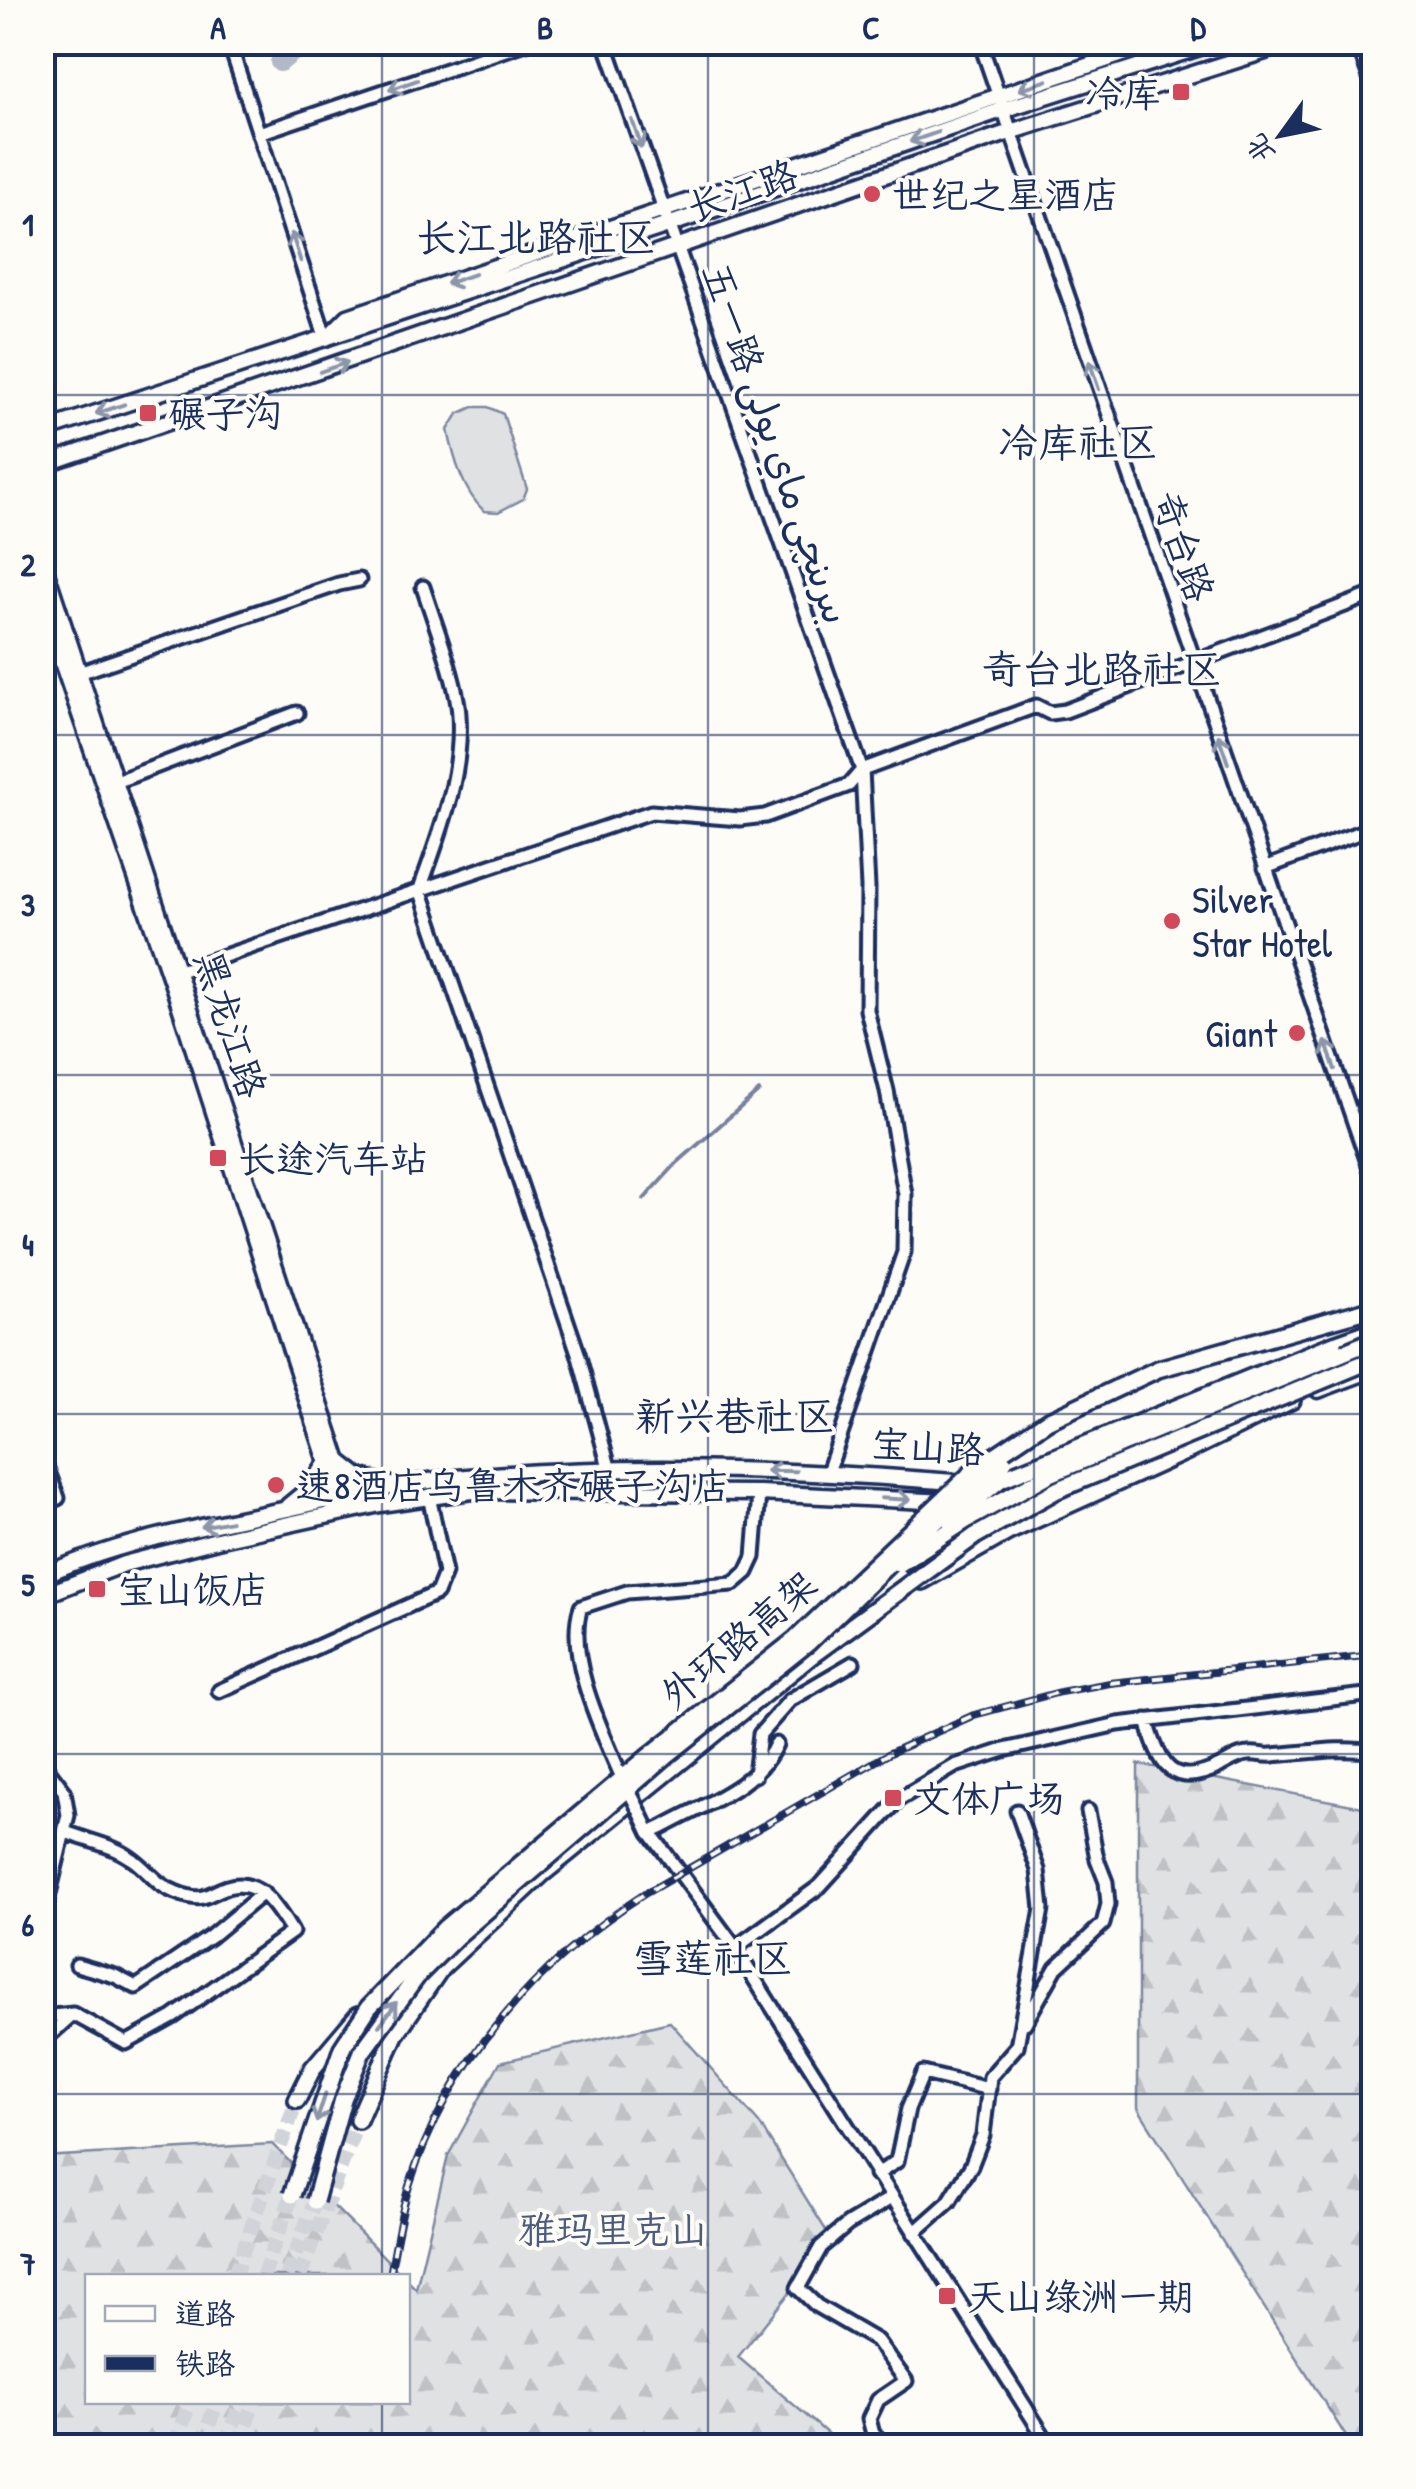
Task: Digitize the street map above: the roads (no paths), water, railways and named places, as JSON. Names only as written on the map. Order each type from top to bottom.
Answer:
[{"type":"highway","name":"外环路高架","points":[[292,2195],[342,2048],[369,2007],[445,1928],[796,1639],[977,1468],[1048,1421],[1158,1369],[1374,1308]]},
{"type":"highway","name":"外环路高架","points":[[315,2201],[343,2099],[362,2052],[418,1976],[457,1936],[666,1756],[808,1643],[990,1472],[1060,1424],[1170,1373],[1374,1316]]},
{"type":"highway","points":[[297,2100],[312,2068],[346,2028],[426,1950],[1002,1479],[1374,1330]]},
{"type":"highway","points":[[894,1568],[1050,1474],[1374,1339]]},
{"type":"highway","points":[[889,1601],[975,1536],[1057,1490],[1374,1359]]},
{"type":"highway","points":[[358,2120],[396,2035],[442,1968],[504,1906],[810,1656],[889,1601],[1008,1532],[1293,1399]]},
{"type":"main road","points":[[326,339],[348,316],[663,210],[1000,104],[1158,42]]},
{"type":"main road","name":"长江路","points":[[42,431],[668,226],[1000,104],[1216,42]]},
{"type":"main road","name":"长江路","points":[[42,465],[1010,132],[1294,42]]},
{"type":"main road","name":"黑龙江路","points":[[42,560],[347,1504]]},
{"type":"main road","name":"黑龙江路","points":[[42,604],[175,974]]},
{"type":"main road","name":"宝山路","points":[[42,1596],[146,1558],[396,1487],[443,1479],[609,1468],[828,1472],[1011,1484],[1100,1464],[1298,1377],[1374,1339]]},
{"type":"main road","name":"宝山路","points":[[42,1576],[127,1544],[283,1510],[429,1496],[508,1491],[759,1493],[1014,1504],[1109,1477],[1374,1369]]},
{"type":"main road","points":[[283,1510],[333,1462],[358,1476],[396,1487]]},
{"type":"street","points":[[229,42],[326,339]]},
{"type":"street","points":[[259,134],[529,42]]},
{"type":"street","name":"五一路 بىرىنچى ماي يولى","points":[[605,42],[862,770],[868,887],[867,1010],[887,1091],[905,1194],[904,1252],[828,1472]]},
{"type":"street","name":"奇台路","points":[[980,42],[1374,1180]]},
{"type":"street","points":[[1357,42],[1374,88]]},
{"type":"street","points":[[80,674],[359,580]]},
{"type":"street","points":[[422,587],[459,711],[458,763],[420,889],[578,1354],[609,1468]]},
{"type":"street","points":[[175,974],[650,812],[740,820],[766,816],[849,785],[862,770],[1036,706],[1049,718],[1374,594]]},
{"type":"street","points":[[115,782],[297,713]]},
{"type":"street","points":[[1265,868],[1374,827]]},
{"type":"street","points":[[42,1456],[58,1498],[42,1504]]},
{"type":"street","points":[[759,1493],[754,1557],[747,1572],[733,1584],[626,1592],[581,1606],[575,1626],[596,1716],[649,1832],[735,1948],[1050,2446]]},
{"type":"street","points":[[219,1691],[437,1592],[445,1572],[429,1496]]},
{"type":"street","points":[[755,1775],[760,1734],[790,1700],[854,1663]]},
{"type":"street","points":[[735,1948],[820,1886],[900,1799],[956,1766],[1004,1750],[1118,1724],[1374,1694]]},
{"type":"street","points":[[1147,1720],[1154,1748],[1163,1763],[1174,1773],[1188,1777],[1200,1776],[1248,1754],[1266,1756],[1352,1748],[1374,1752]]},
{"type":"street","points":[[649,1832],[755,1775],[770,1759],[776,1744]]},
{"type":"street","points":[[42,1762],[64,1791],[68,1815],[42,1923]]},
{"type":"street","points":[[914,2233],[949,2202],[970,2166],[983,2135],[990,2077],[1017,2046],[1042,1909],[1038,1870],[1017,1810]]},
{"type":"street","points":[[1019,2036],[1056,1968],[1103,1924],[1108,1904],[1106,1882],[1097,1859],[1088,1811]]},
{"type":"street","points":[[42,2017],[74,2014],[126,2044],[158,2027],[292,1932],[272,1900],[256,1888],[229,1886],[206,1898],[177,1893],[152,1880],[132,1858],[66,1832]]},
{"type":"street","points":[[77,1964],[136,1987],[210,1937],[263,1893]]},
{"type":"street","points":[[42,2042],[74,2014]]},
{"type":"street","points":[[876,2175],[897,2161],[908,2110],[923,2072],[989,2088]]},
{"type":"street","points":[[887,2446],[873,2434],[869,2418],[878,2400],[906,2381],[877,2341],[817,2306],[798,2288],[821,2247],[848,2224],[891,2198]]},
{"type":"waterway","points":[[280,62],[305,42]]},
{"type":"waterway","points":[[644,1199],[677,1163],[759,1091]]},
{"type":"tunnel","points":[[235,2274],[297,2100]]},
{"type":"tunnel","points":[[301,2274],[358,2120]]},
{"type":"tunnel","points":[[264,2274],[292,2195]]},
{"type":"tunnel","points":[[288,2274],[315,2201]]},
{"type":"tunnel","points":[[174,2446],[189,2404]]},
{"type":"tunnel","points":[[201,2446],[216,2404]]},
{"type":"tunnel","points":[[225,2446],[240,2404]]},
{"type":"tunnel","points":[[238,2446],[253,2404]]},
{"type":"railway","points":[[390,2274],[406,2197],[426,2141],[473,2057],[534,1983],[606,1920],[646,1893],[890,1753],[974,1715],[1110,1683],[1374,1655]]},
{"type":"place","name":"冷库","points":[[1181,92]]},
{"type":"place","name":"世纪之星酒店","points":[[872,194]]},
{"type":"place","name":"碾子沟","points":[[148,413]]},
{"type":"place","name":"Silver Star Hotel","points":[[1172,921]]},
{"type":"place","name":"Giant","points":[[1297,1033]]},
{"type":"place","name":"长途汽车站","points":[[218,1158]]},
{"type":"place","name":"速8酒店乌鲁木齐碾子沟店","points":[[276,1485]]},
{"type":"place","name":"宝山饭店","points":[[97,1589]]},
{"type":"place","name":"文体广场","points":[[893,1798]]},
{"type":"place","name":"天山绿洲一期","points":[[947,2296]]},
{"type":"district","name":"长江北路社区","points":[[536,236]]},
{"type":"district","name":"冷库社区","points":[[1078,441]]},
{"type":"district","name":"奇台北路社区","points":[[1102,668]]},
{"type":"district","name":"新兴巷社区","points":[[735,1415]]},
{"type":"district","name":"雪莲社区","points":[[713,1957]]},
{"type":"park label","name":"雅玛里克山","points":[[613,2229]]}]
